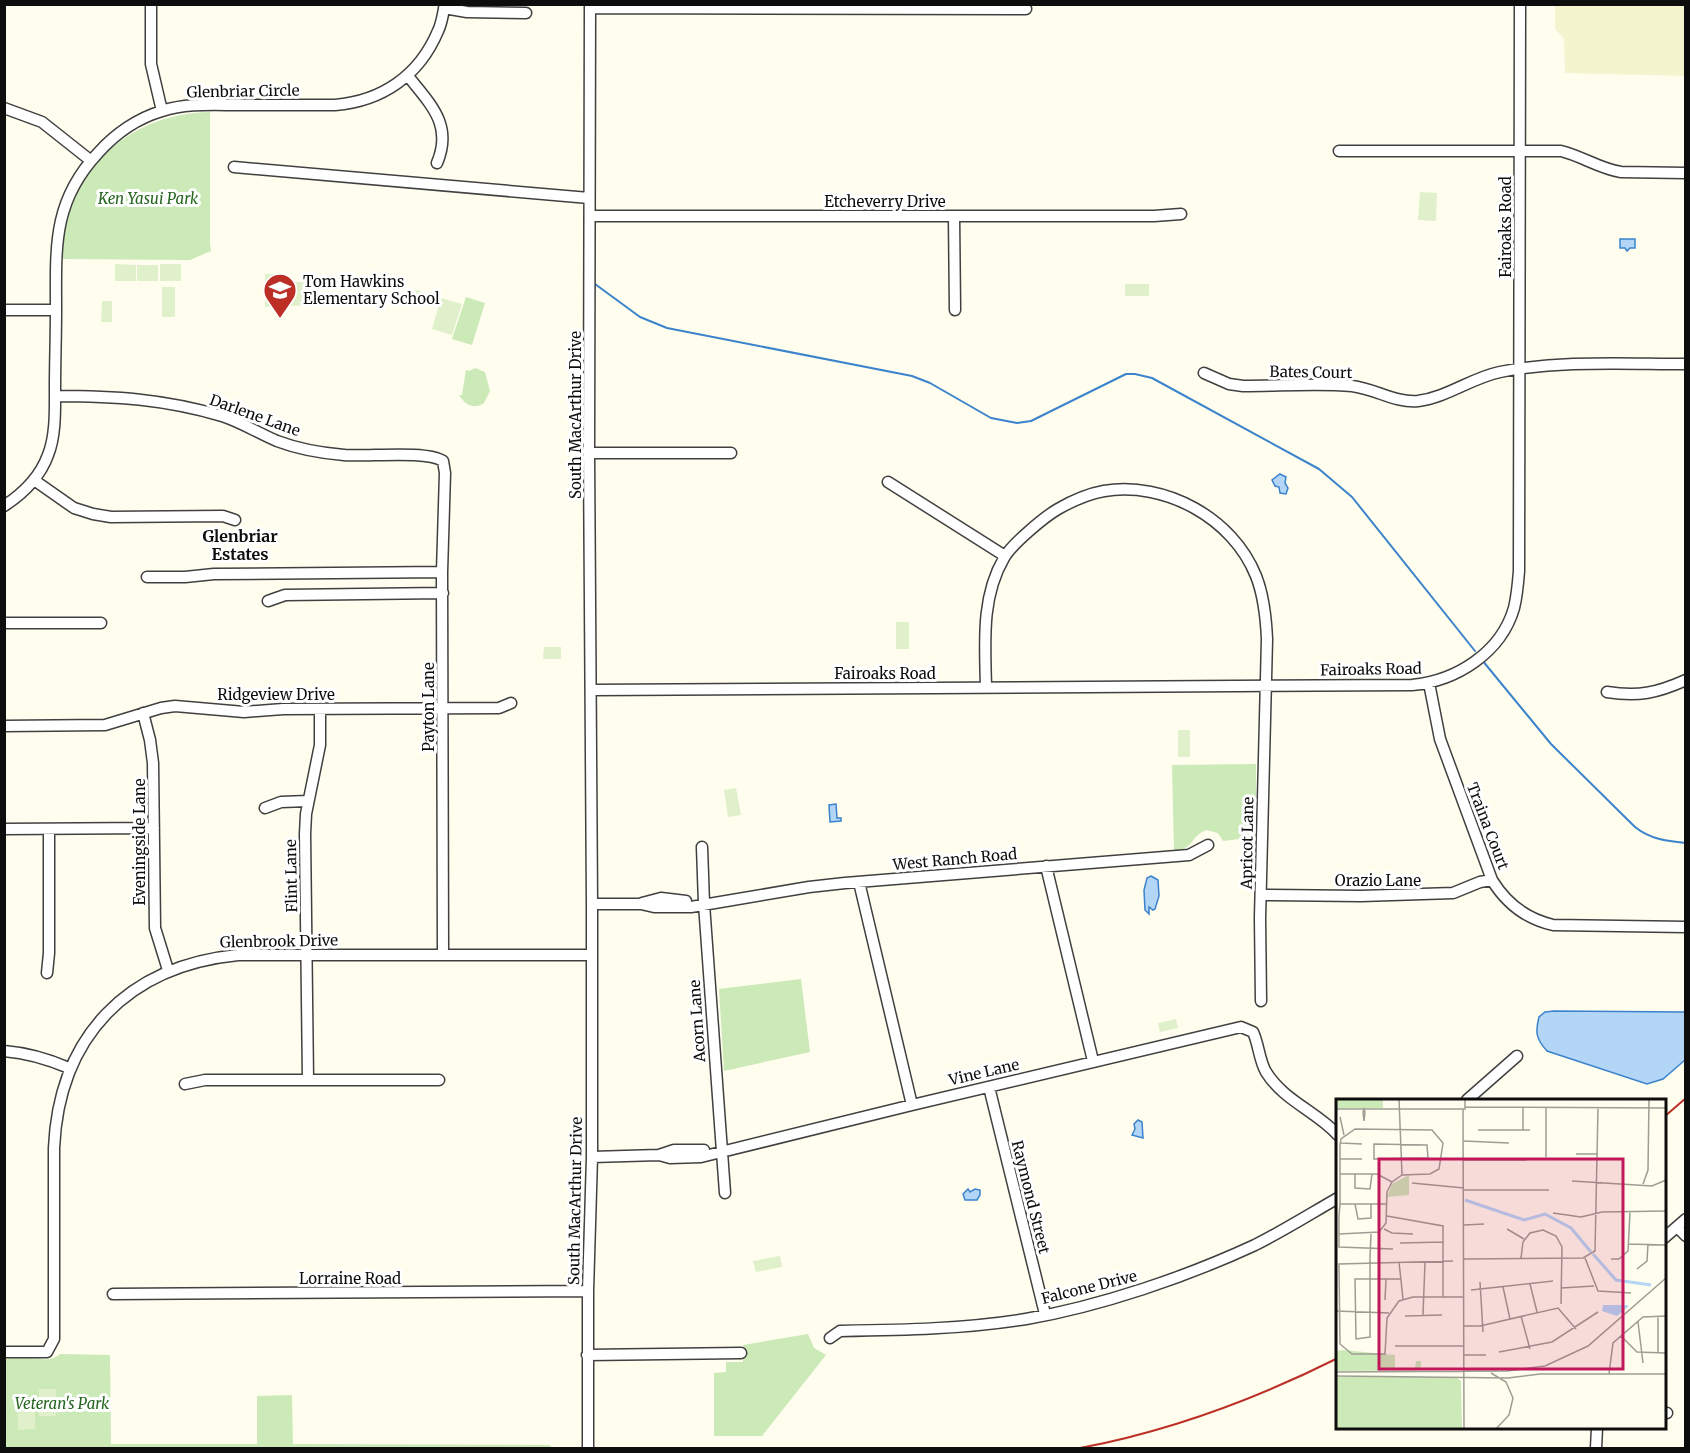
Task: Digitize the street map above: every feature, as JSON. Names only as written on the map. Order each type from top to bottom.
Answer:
[{"type":"street","points":[[151,4],[151,64],[162,111]]},
{"type":"street","name":"Fairoaks Road","points":[[591,690],[1429,683],[1452,676],[1466,668],[1486,652],[1504,630],[1513,611],[1519,571],[1520,4]]},
{"type":"street","points":[[445,6],[467,12],[526,13]]},
{"type":"street","name":"Glenbriar Circle","points":[[4,506],[22,494],[34,480],[44,465],[53,441],[55,254],[63,208],[90,160],[121,132],[162,111],[207,105],[354,103],[373,98],[408,76],[430,49],[439,29],[445,6]]},
{"type":"street","points":[[590,6],[1026,9]]},
{"type":"street","name":"South MacArthur Drive","points":[[590,6],[589,453],[592,904]]},
{"type":"street","points":[[408,76],[431,105],[440,123],[443,148],[437,164]]},
{"type":"street","points":[[4,108],[42,122],[90,160]]},
{"type":"street","points":[[1339,151],[1561,151],[1577,155],[1612,171],[1686,173]]},
{"type":"street","points":[[234,166],[590,198]]},
{"type":"street","name":"Etcheverry Drive","points":[[590,216],[1181,214]]},
{"type":"street","points":[[954,216],[955,310]]},
{"type":"street","points":[[4,310],[56,310]]},
{"type":"street","name":"Bates Court","points":[[1204,373],[1230,384],[1243,386],[1353,387],[1403,401],[1420,401],[1445,394],[1492,374],[1520,368],[1543,365],[1686,364]]},
{"type":"street","name":"Darlene Lane","points":[[55,396],[116,396],[167,402],[226,417],[278,441],[312,451],[345,455],[430,456],[443,461]]},
{"type":"street","points":[[589,453],[731,453]]},
{"type":"street","name":"Payton Lane","points":[[443,461],[445,473],[442,572],[443,954]]},
{"type":"street","points":[[34,480],[58,499],[74,508],[93,514],[111,517],[223,516],[235,520]]},
{"type":"street","points":[[888,482],[1005,556],[989,598],[985,624],[986,687]]},
{"type":"street","name":"Apricot Lane","points":[[1005,556],[1050,513],[1089,495],[1105,491],[1135,490],[1177,500],[1213,520],[1241,549],[1256,574],[1266,612],[1267,639],[1261,1001]]},
{"type":"street","points":[[147,577],[185,578],[213,574],[442,572]]},
{"type":"street","points":[[268,601],[285,595],[442,592]]},
{"type":"street","points":[[4,622],[101,622]]},
{"type":"street","points":[[1607,692],[1632,695],[1653,693],[1686,680]]},
{"type":"street","name":"Traina Court","points":[[1429,683],[1440,739],[1492,880],[1506,899],[1519,910],[1544,923],[1585,927],[1686,927]]},
{"type":"street","name":"Ridgeview Drive","points":[[4,726],[105,725],[175,706],[244,712],[320,709],[499,708],[511,703]]},
{"type":"street","name":"Flint Lane","points":[[308,1080],[305,834],[308,801],[320,745],[320,709]]},
{"type":"street","name":"Eveningside Lane","points":[[143,713],[153,763],[155,928],[168,970]]},
{"type":"street","points":[[265,808],[281,802],[308,801]]},
{"type":"street","points":[[4,829],[154,828]]},
{"type":"street","points":[[47,973],[49,829]]},
{"type":"street","name":"West Ranch Road","points":[[592,904],[671,903],[691,907],[809,887],[1189,855],[1208,845]]},
{"type":"street","name":"Acorn Lane","points":[[702,848],[725,1193]]},
{"type":"street","points":[[1046,866],[1093,1061]]},
{"type":"street","name":"Orazio Lane","points":[[1261,895],[1361,896],[1453,893],[1480,882],[1492,880]]},
{"type":"street","points":[[859,882],[912,1105]]},
{"type":"street","points":[[592,904],[592,955]]},
{"type":"street","name":"Glenbrook Drive","points":[[4,1352],[46,1352],[54,1339],[55,1120],[69,1068],[74,1058],[104,1017],[143,984],[168,970],[208,958],[238,955],[592,955]]},
{"type":"street","name":"South MacArthur Drive","points":[[588,1449],[592,955]]},
{"type":"street","name":"Vine Lane","points":[[592,1157],[659,1155],[674,1150],[721,1151],[1240,1027],[1253,1032],[1262,1063],[1275,1085],[1287,1097],[1336,1133]]},
{"type":"street","points":[[4,1051],[22,1052],[69,1068]]},
{"type":"street","points":[[1469,1099],[1517,1056]]},
{"type":"street","points":[[185,1084],[205,1080],[439,1080]]},
{"type":"street","name":"Raymond Street","points":[[988,1087],[1045,1314]]},
{"type":"street","name":"Falcone Drive","points":[[830,1338],[840,1331],[919,1329],[1027,1318],[1152,1287],[1255,1245],[1336,1199]]},
{"type":"street","points":[[1666,1237],[1681,1223],[1686,1236]]},
{"type":"street","name":"Lorraine Road","points":[[113,1294],[588,1291]]},
{"type":"street","points":[[587,1355],[741,1353]]},
{"type":"street","points":[[1596,1449],[1597,1429]]},
{"type":"green space","points":[[1555,5],[1685,5],[1685,76],[1565,73],[1564,39],[1555,29]]},
{"type":"green space","name":"Ken Yasui Park","points":[[210,112],[211,251],[190,260],[61,259],[65,228],[74,200],[88,176],[105,154],[126,137],[151,124],[179,115]]},
{"type":"green space","points":[[1420,192],[1437,193],[1436,221],[1418,220]]},
{"type":"green space","points":[[115,264],[136,265],[136,281],[115,281]]},
{"type":"green space","points":[[160,264],[181,264],[181,281],[160,281]]},
{"type":"green space","points":[[137,265],[158,265],[158,281],[137,281]]},
{"type":"green space","points":[[265,274],[286,274],[286,307],[265,307]]},
{"type":"green space","points":[[290,282],[310,282],[310,305],[290,306]]},
{"type":"green space","points":[[1125,284],[1149,284],[1149,296],[1125,296]]},
{"type":"green space","points":[[162,287],[175,287],[175,317],[162,317]]},
{"type":"green space","points":[[416,290],[438,296],[436,302],[414,296]]},
{"type":"green space","points":[[466,297],[485,303],[472,345],[452,339]]},
{"type":"green space","points":[[441,298],[462,304],[452,335],[432,329]]},
{"type":"green space","points":[[102,301],[112,301],[112,322],[101,322]]},
{"type":"green space","points":[[475,368],[485,372],[490,391],[484,403],[473,406],[467,404],[459,395],[462,395],[466,370]]},
{"type":"green space","points":[[896,622],[909,622],[909,649],[896,649]]},
{"type":"green space","points":[[544,647],[561,647],[561,659],[543,659]]},
{"type":"green space","points":[[1178,730],[1190,730],[1190,757],[1178,757]]},
{"type":"green space","points":[[1256,764],[1256,837],[1223,841],[1218,833],[1206,830],[1185,848],[1174,851],[1172,765]]},
{"type":"green space","points":[[736,788],[741,815],[728,817],[724,790]]},
{"type":"green space","points":[[801,979],[810,1052],[724,1071],[719,989]]},
{"type":"green space","points":[[1176,1019],[1178,1028],[1160,1032],[1158,1023]]},
{"type":"green space","points":[[780,1256],[782,1267],[756,1272],[753,1261]]},
{"type":"green space","points":[[808,1334],[814,1348],[826,1355],[762,1436],[714,1436],[714,1373],[726,1372],[726,1362],[743,1362],[743,1345]]},
{"type":"green space","name":"Veteran's Park","points":[[60,1354],[110,1355],[111,1444],[257,1444],[257,1396],[292,1395],[293,1444],[549,1445],[553,1448],[5,1448],[4,1356],[51,1359]]},
{"type":"green space","points":[[39,1389],[56,1389],[56,1416],[39,1416]]},
{"type":"green space","points":[[17,1403],[35,1403],[35,1429],[18,1430]]},
{"type":"water","points":[[1620,239],[1635,239],[1635,248],[1627,251],[1625,248],[1620,248]]},
{"type":"water","points":[[1280,474],[1286,477],[1285,483],[1288,488],[1286,494],[1280,493],[1279,487],[1275,486],[1272,480]]},
{"type":"water","points":[[836,804],[837,818],[841,818],[841,821],[830,822],[829,805]]},
{"type":"water","points":[[1151,876],[1158,880],[1159,896],[1155,909],[1149,907],[1149,914],[1145,910],[1144,890],[1147,878]]},
{"type":"water","points":[[1545,1012],[1685,1012],[1685,1060],[1663,1079],[1647,1084],[1547,1051],[1539,1039],[1538,1022],[1539,1017]]},
{"type":"water","points":[[1138,1120],[1142,1122],[1143,1138],[1132,1135],[1135,1129],[1134,1124]]},
{"type":"water","points":[[968,1189],[970,1192],[975,1189],[980,1190],[977,1200],[965,1200],[963,1194]]},
{"type":"waterway","points":[[595,284],[640,317],[667,328],[912,376],[930,383],[991,418],[1017,423],[1031,421],[1126,374],[1152,378],[1319,469],[1352,497],[1475,651]]},
{"type":"waterway","points":[[1482,660],[1551,744],[1635,827],[1659,839],[1686,843]]},
{"type":"railway","points":[[1666,1115],[1686,1098]]},
{"type":"railway","points":[[1080,1448],[1147,1433],[1212,1412],[1276,1387],[1336,1359]]},
{"type":"place","name":"Tom Hawkins Elementary School","points":[[280,319]]},
{"type":"district","name":"Glenbriar Estates","points":[[240,545]]}]
